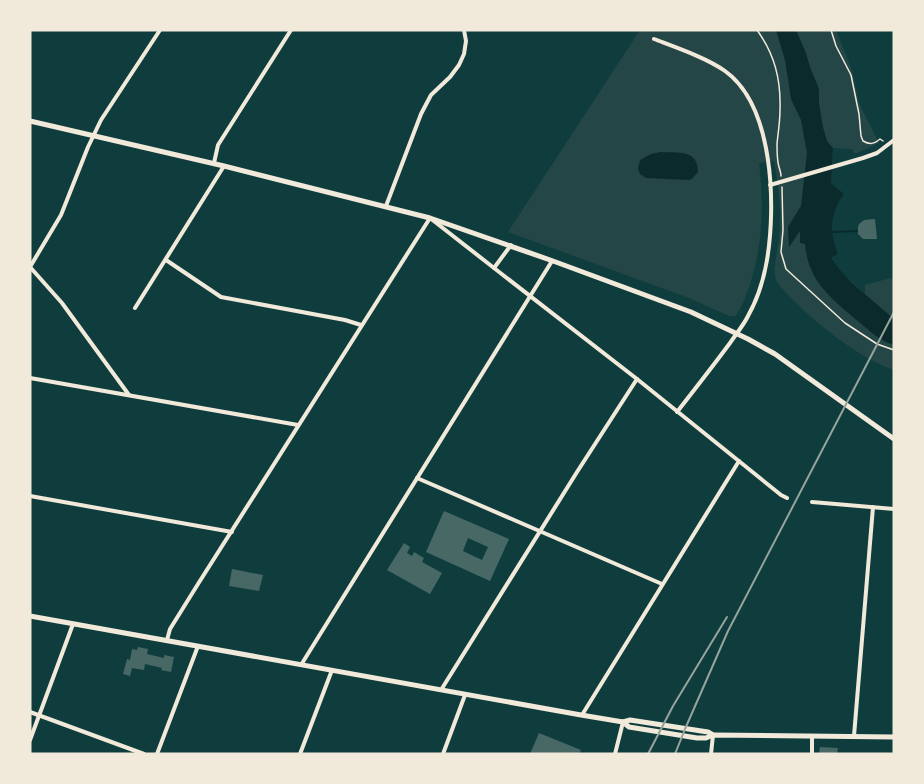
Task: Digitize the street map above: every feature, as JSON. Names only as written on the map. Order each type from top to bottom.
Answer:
[{"type":"main road","points":[[30,121],[386,206],[511,245],[691,312],[737,333],[775,354],[894,439]]},
{"type":"main road","points":[[30,616],[623,722],[629,727],[688,737],[706,738],[713,735],[894,737]]},
{"type":"street","points":[[129,396],[62,303],[30,267],[61,215],[101,120],[160,30]]},
{"type":"street","points":[[214,164],[218,145],[291,30]]},
{"type":"street","points":[[386,206],[421,114],[431,94],[450,77],[464,54],[466,41],[464,30]]},
{"type":"street","points":[[654,39],[725,71],[747,95],[758,117],[763,134],[770,185],[771,210],[766,261],[749,315],[677,412]]},
{"type":"street","points":[[770,185],[877,153],[894,140]]},
{"type":"street","points":[[135,308],[224,166]]},
{"type":"street","points":[[166,641],[170,629],[430,218],[787,498]]},
{"type":"street","points":[[494,268],[511,245]]},
{"type":"street","points":[[166,260],[221,297],[361,325]]},
{"type":"street","points":[[300,665],[553,261]]},
{"type":"street","points":[[30,378],[298,425]]},
{"type":"street","points":[[440,691],[637,379]]},
{"type":"street","points":[[581,715],[739,461]]},
{"type":"street","points":[[417,478],[662,584]]},
{"type":"street","points":[[30,496],[232,532]]},
{"type":"street","points":[[813,502],[894,509]]},
{"type":"street","points":[[854,736],[873,507]]},
{"type":"street","points":[[30,740],[73,624]]},
{"type":"street","points":[[157,754],[198,646]]},
{"type":"street","points":[[300,754],[332,670]]},
{"type":"street","points":[[443,754],[465,695]]},
{"type":"street","points":[[30,712],[144,754]]},
{"type":"street","points":[[615,754],[623,722]]},
{"type":"street","points":[[711,754],[713,735]]},
{"type":"street","points":[[812,736],[812,754]]},
{"type":"path","points":[[757,30],[772,55],[777,69],[780,91],[777,143],[781,171]]},
{"type":"path","points":[[831,30],[836,46],[851,75],[863,141],[868,144],[880,139],[887,146]]},
{"type":"path","points":[[782,193],[781,252],[786,269],[845,323],[877,344],[894,350]]},
{"type":"shaded area","points":[[640,30],[836,30],[852,70],[859,103],[879,143],[855,154],[852,149],[833,148],[831,183],[844,194],[836,208],[832,223],[833,238],[838,254],[831,258],[845,276],[865,294],[865,285],[894,279],[894,370],[852,349],[838,339],[800,307],[777,281],[775,269],[780,213],[774,161],[759,163],[762,194],[760,241],[749,287],[735,316],[729,316],[689,298],[508,232]]},
{"type":"shaded area","points":[[776,30],[796,30],[819,89],[823,127],[827,141],[833,148],[831,183],[844,194],[836,208],[832,223],[833,238],[838,254],[831,258],[852,283],[894,319],[894,345],[871,332],[823,289],[811,269],[805,244],[800,243],[800,231],[789,247],[788,227],[801,206],[807,153],[801,120],[791,99],[785,60]]},
{"type":"shaded area","points":[[661,152],[691,156],[695,159],[698,172],[689,180],[646,178],[640,174],[638,169],[640,160]]},
{"type":"building","points":[[875,219],[877,239],[863,239],[858,234],[859,224],[864,220]]},
{"type":"building","points":[[444,511],[509,539],[490,581],[426,552]],"holes":[[[468,538],[488,547],[482,560],[463,551]]]},
{"type":"building","points":[[404,543],[410,547],[407,553],[412,556],[414,552],[424,558],[422,562],[442,573],[430,594],[387,570]]},
{"type":"building","points":[[232,569],[263,575],[259,591],[229,586]]},
{"type":"building","points":[[138,647],[148,649],[147,654],[164,658],[164,655],[174,657],[171,672],[145,664],[144,670],[132,668],[130,676],[123,674],[127,659],[130,660],[132,649],[137,650]]},
{"type":"building","points":[[539,733],[581,750],[579,754],[530,754]]},
{"type":"building","points":[[820,747],[838,748],[837,754],[819,754]]},
{"type":"waterway","points":[[830,232],[857,231]]},
{"type":"railway","points":[[675,754],[728,631],[894,312]]},
{"type":"railway","points":[[648,754],[673,706],[727,617]]}]
